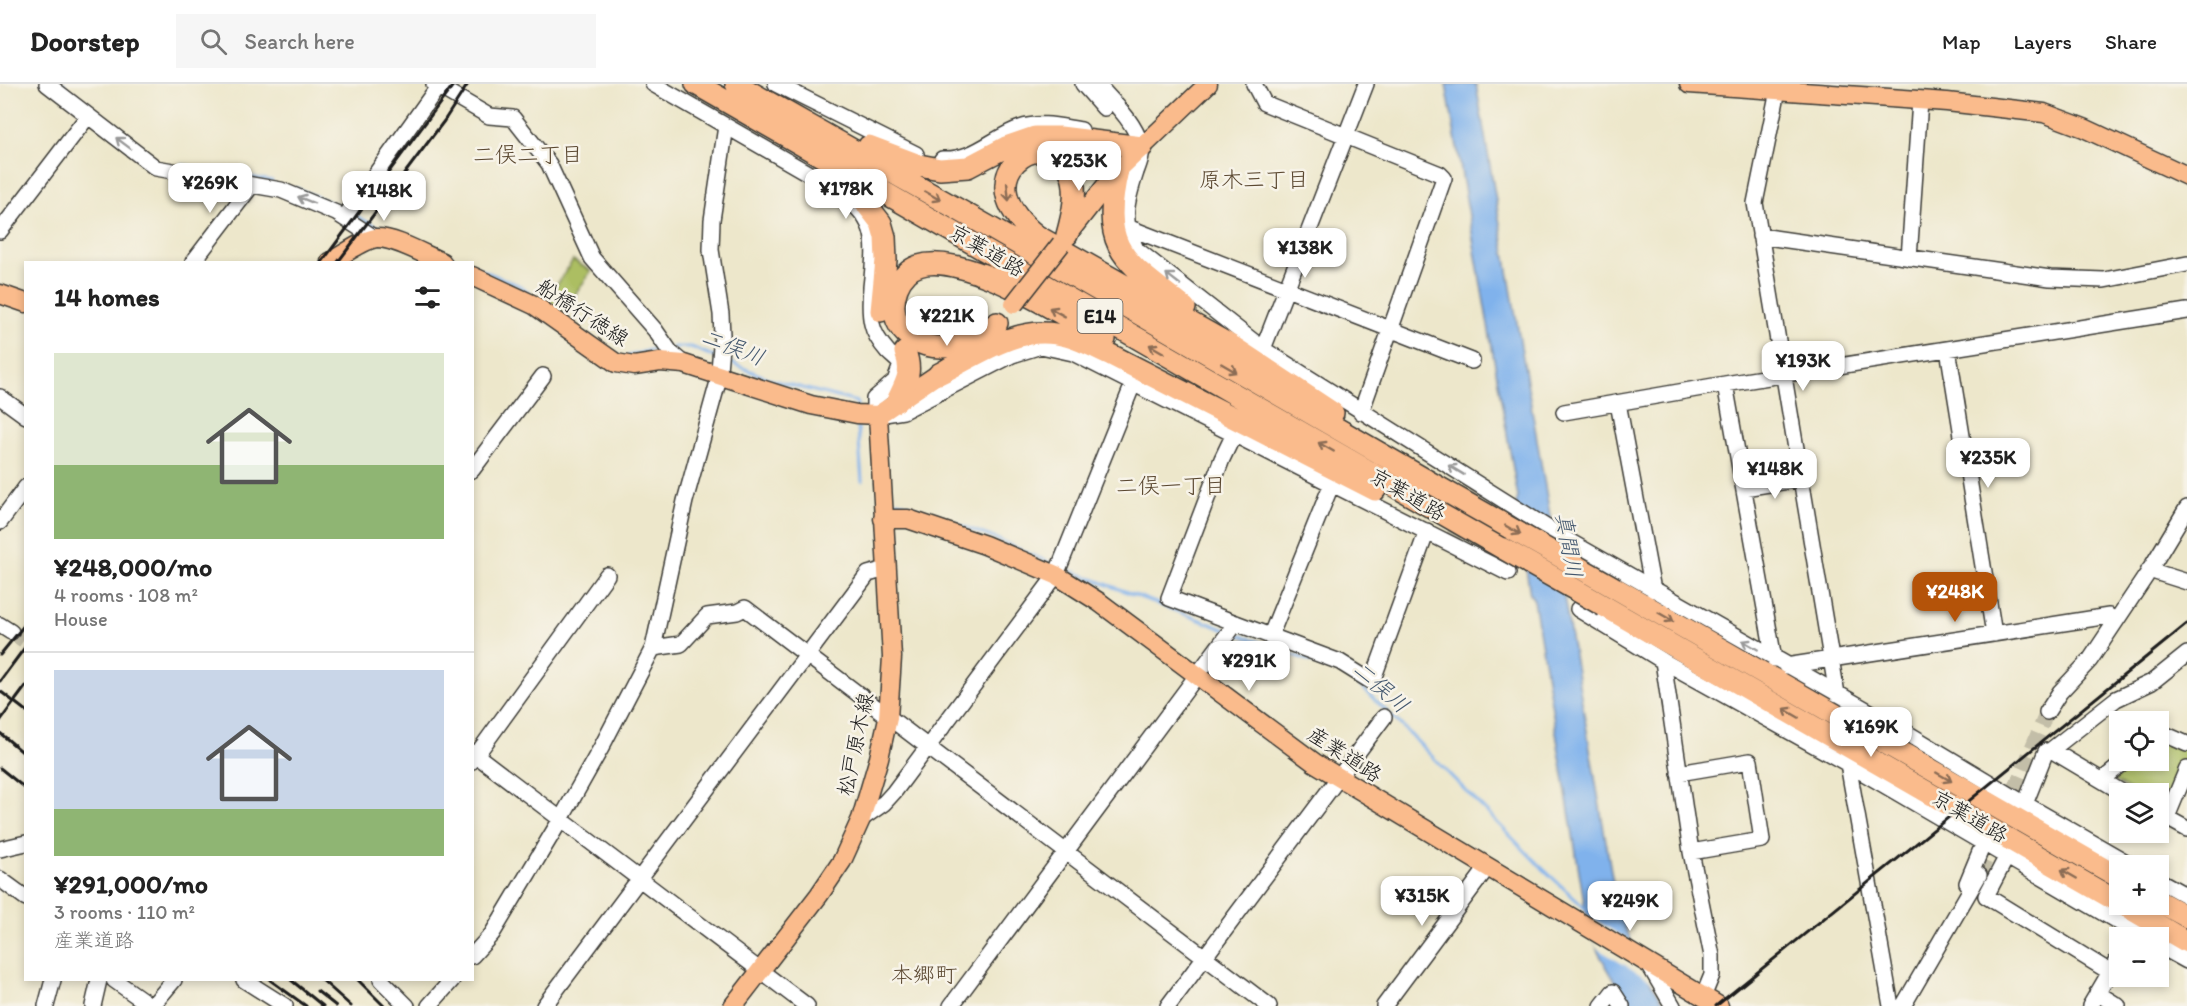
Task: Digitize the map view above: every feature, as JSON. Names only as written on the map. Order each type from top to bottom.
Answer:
[{"type":"highway","name":"京葉道路","points":[[696,84],[742,95],[989,227],[1426,480],[1610,597],[2109,897]]},
{"type":"highway","name":"京葉道路","points":[[742,95],[988,250],[1504,549],[1610,597],[2109,872]]},
{"type":"highway","points":[[742,95],[816,118],[883,153],[919,165],[940,169],[968,167],[1006,147],[1035,137],[1060,137],[1142,147]]},
{"type":"highway","points":[[742,95],[785,147],[839,177],[860,196],[881,223],[885,237],[886,260],[880,304],[881,317],[897,345],[918,358],[933,361],[975,345]]},
{"type":"highway","points":[[1064,240],[1074,192],[1070,171],[1053,155],[1033,152],[1023,154],[1011,168],[1006,187],[1007,198],[1026,228],[1235,348],[1394,453],[1426,480]]},
{"type":"highway","points":[[1118,171],[1112,195],[1112,226],[1115,239],[1123,255],[1134,267],[1235,348]]},
{"type":"highway","points":[[997,323],[969,340],[953,346],[937,347],[922,344],[910,338],[901,329],[896,318],[895,295],[898,285],[911,270],[927,264],[939,264],[982,273],[1004,282],[1290,447]]},
{"type":"highway","points":[[939,374],[1021,335],[1040,332],[1076,339],[1454,530],[1504,549]]},
{"type":"highway","points":[[897,401],[910,370],[910,363],[905,352]]},
{"type":"highway","points":[[2169,907],[2187,917]]},
{"type":"highway","name":"京葉道路","points":[[2140,915],[2187,942]]},
{"type":"main road","points":[[878,415],[939,374],[975,345],[997,323],[1118,171],[1208,84]]},
{"type":"main road","points":[[1689,84],[2010,108],[2044,113],[2084,128],[2187,176]]},
{"type":"main road","points":[[332,261],[375,238],[406,246],[440,261]]},
{"type":"main road","name":"船橋行徳線","points":[[474,277],[534,305],[616,363],[634,366],[660,362],[718,363],[812,405],[857,414],[878,415]]},
{"type":"main road","points":[[0,294],[24,302]]},
{"type":"main road","name":"松戸原木線","points":[[733,1006],[819,895],[842,861],[861,819],[874,778],[888,718],[892,657],[878,415]]},
{"type":"main road","name":"産業道路","points":[[883,519],[908,519],[996,549],[1056,575],[1099,602],[1281,739],[1339,778],[1711,1001]]},
{"type":"street","points":[[653,84],[832,187],[852,201],[869,224],[874,242],[870,300],[872,325],[879,340],[901,365],[895,381],[874,399],[874,412],[878,415],[903,411],[1012,355],[1041,346],[1073,353],[1508,573]]},
{"type":"street","points":[[776,84],[906,150],[933,159],[947,160],[965,157],[1028,126],[1055,126],[1108,134],[1142,147]]},
{"type":"street","points":[[1083,84],[1125,132],[1142,147]]},
{"type":"street","points":[[1097,84],[1132,125],[1142,147],[1141,160],[1126,207],[1127,227],[1136,249],[1263,349],[1361,412],[1507,500],[1562,537],[1902,730],[2114,855]]},
{"type":"street","points":[[1254,84],[1264,104],[1346,135],[1440,174],[1444,178],[1361,412]]},
{"type":"street","points":[[1263,349],[1366,84]]},
{"type":"street","points":[[51,85],[156,168],[281,190],[336,213],[375,238]]},
{"type":"street","points":[[344,218],[438,85],[489,116],[513,118],[549,164],[592,258],[655,330],[671,353],[684,364]]},
{"type":"street","points":[[1778,90],[1755,203],[1837,694]]},
{"type":"street","points":[[1910,258],[1920,101]]},
{"type":"street","points":[[0,231],[88,116]]},
{"type":"street","points":[[474,954],[492,934],[561,819],[653,648],[685,501],[717,389],[722,335],[720,298],[711,250],[712,220],[726,126]]},
{"type":"street","points":[[194,261],[252,185]]},
{"type":"street","points":[[1127,227],[1472,360]]},
{"type":"street","points":[[1760,236],[2050,278],[2104,280],[2187,264]]},
{"type":"street","points":[[1564,412],[1725,384],[2187,311]]},
{"type":"street","points":[[1948,349],[1995,634]]},
{"type":"street","points":[[474,467],[543,376]]},
{"type":"street","points":[[861,819],[884,803],[1056,575],[1134,384]]},
{"type":"street","points":[[1725,384],[1780,662]]},
{"type":"street","points":[[0,397],[24,415]]},
{"type":"street","points":[[1618,403],[1653,590]]},
{"type":"street","points":[[1234,434],[1222,459],[1169,598],[1340,662],[1372,682],[1427,531]]},
{"type":"street","points":[[1744,488],[1801,479]]},
{"type":"street","points":[[1270,637],[1332,483]]},
{"type":"street","points":[[0,522],[24,491]]},
{"type":"street","points":[[2048,712],[2060,692],[2090,660],[2187,508]]},
{"type":"street","points":[[544,1006],[868,574],[886,570]]},
{"type":"street","points":[[2149,570],[2187,582]]},
{"type":"street","points":[[607,575],[474,756],[561,819],[807,1006]]},
{"type":"street","points":[[653,648],[681,644],[707,616],[736,612],[745,608],[1269,1006]]},
{"type":"street","points":[[1578,609],[1663,661],[1984,842],[2124,927]]},
{"type":"street","points":[[1780,662],[1831,658],[2109,616],[2116,621]]},
{"type":"street","points":[[951,1006],[1199,676],[1236,623]]},
{"type":"street","points":[[2025,804],[2046,751],[2051,750],[2116,699],[2152,682],[2186,656]]},
{"type":"street","points":[[1663,661],[1691,852],[1713,956],[1711,1001]]},
{"type":"street","points":[[1168,1006],[1384,717]]},
{"type":"street","points":[[2169,736],[2187,744]]},
{"type":"street","points":[[2051,750],[2109,784]]},
{"type":"street","points":[[1680,773],[1750,761],[1762,840],[1691,852]]},
{"type":"street","points":[[1848,764],[1891,1006]]},
{"type":"street","points":[[2169,804],[2187,769]]},
{"type":"street","points":[[2102,780],[2113,771]]},
{"type":"street","points":[[2169,818],[2187,829]]},
{"type":"street","points":[[1927,962],[1931,942],[1967,882],[1984,842]]},
{"type":"street","points":[[0,849],[24,843]]},
{"type":"street","points":[[2007,856],[1986,896],[2109,971]]},
{"type":"street","points":[[1384,1006],[1487,868]]},
{"type":"street","points":[[1903,1006],[1979,874]]},
{"type":"street","points":[[0,879],[24,897]]},
{"type":"street","points":[[2169,886],[2187,896]]},
{"type":"street","points":[[2169,951],[2187,961]]},
{"type":"street","points":[[1648,964],[1673,1006]]},
{"type":"street","points":[[2109,974],[2094,1000],[2118,1006]]},
{"type":"street","points":[[46,1006],[53,981]]},
{"type":"street","points":[[93,1006],[99,981]]},
{"type":"street","points":[[115,981],[151,1006],[173,981]]},
{"type":"street","points":[[246,981],[285,1006]]},
{"type":"street","points":[[382,981],[406,1006]]},
{"type":"street","points":[[429,1006],[451,981]]},
{"type":"street","points":[[1602,1006],[1613,992],[1622,1006]]},
{"type":"green space","points":[[573,260],[591,271],[564,312],[547,300]]},
{"type":"green space","points":[[2169,742],[2187,748],[2187,756],[2169,800],[2169,783],[2118,783],[2114,781],[2114,777],[2122,771],[2169,771]]},
{"type":"water","points":[[1446,84],[1476,84],[1618,912],[1651,983],[1666,1006],[1629,1006],[1597,950],[1586,913],[1534,600],[1530,594],[1516,504],[1518,497]]},
{"type":"pier","points":[[1585,914],[1631,941],[1653,982],[1596,948]]},
{"type":"waterway","name":"二俣川","points":[[64,84],[63,86],[107,121]]},
{"type":"waterway","name":"二俣川","points":[[181,165],[272,181]]},
{"type":"waterway","name":"二俣川","points":[[295,188],[336,205]]},
{"type":"waterway","name":"二俣川","points":[[352,214],[384,230]]},
{"type":"waterway","name":"二俣川","points":[[448,256],[460,261]]},
{"type":"waterway","name":"二俣川","points":[[474,267],[518,285],[529,293]]},
{"type":"waterway","name":"二俣川","points":[[626,357],[660,347]]},
{"type":"waterway","name":"二俣川","points":[[673,347],[691,347],[715,357]]},
{"type":"waterway","name":"二俣川","points":[[724,360],[772,380],[857,402],[857,406]]},
{"type":"waterway","name":"二俣川","points":[[858,427],[862,481]]},
{"type":"waterway","name":"二俣川","points":[[897,501],[999,540],[1055,565]]},
{"type":"waterway","name":"二俣川","points":[[1064,568],[1226,630]]},
{"type":"waterway","name":"二俣川","points":[[1235,633],[1350,676],[1589,912]]},
{"type":"tunnel","points":[[1450,543],[1480,484]]},
{"type":"tunnel","points":[[11,632],[24,641]]},
{"type":"tunnel","points":[[1979,875],[2047,712]]},
{"type":"railway","points":[[323,261],[454,84]]},
{"type":"railway","points":[[339,261],[444,121],[468,84]]},
{"type":"railway","points":[[1716,1006],[2187,624]]},
{"type":"railway","points":[[0,655],[24,625]]},
{"type":"railway","points":[[0,681],[24,649]]},
{"type":"railway","points":[[0,721],[24,689]]},
{"type":"railway","points":[[0,691],[24,709]]},
{"type":"railway","points":[[0,733],[24,753]]},
{"type":"railway","points":[[0,768],[24,787]]},
{"type":"railway","points":[[271,981],[306,1006]]},
{"type":"railway","points":[[292,981],[323,1006]]},
{"type":"railway","points":[[323,981],[351,1006]]},
{"type":"railway","points":[[359,981],[384,1006]]},
{"type":"railway","points":[[317,991],[336,1006]]},
{"type":"district","name":"二俣二丁目","points":[[528,154]]},
{"type":"district","name":"原木三丁目","points":[[1254,179]]},
{"type":"district","name":"二俣一丁目","points":[[1171,485]]},
{"type":"district","name":"本郷町","points":[[924,974]]},
{"type":"water label","name":"真間川","points":[[1569,545]]}]
